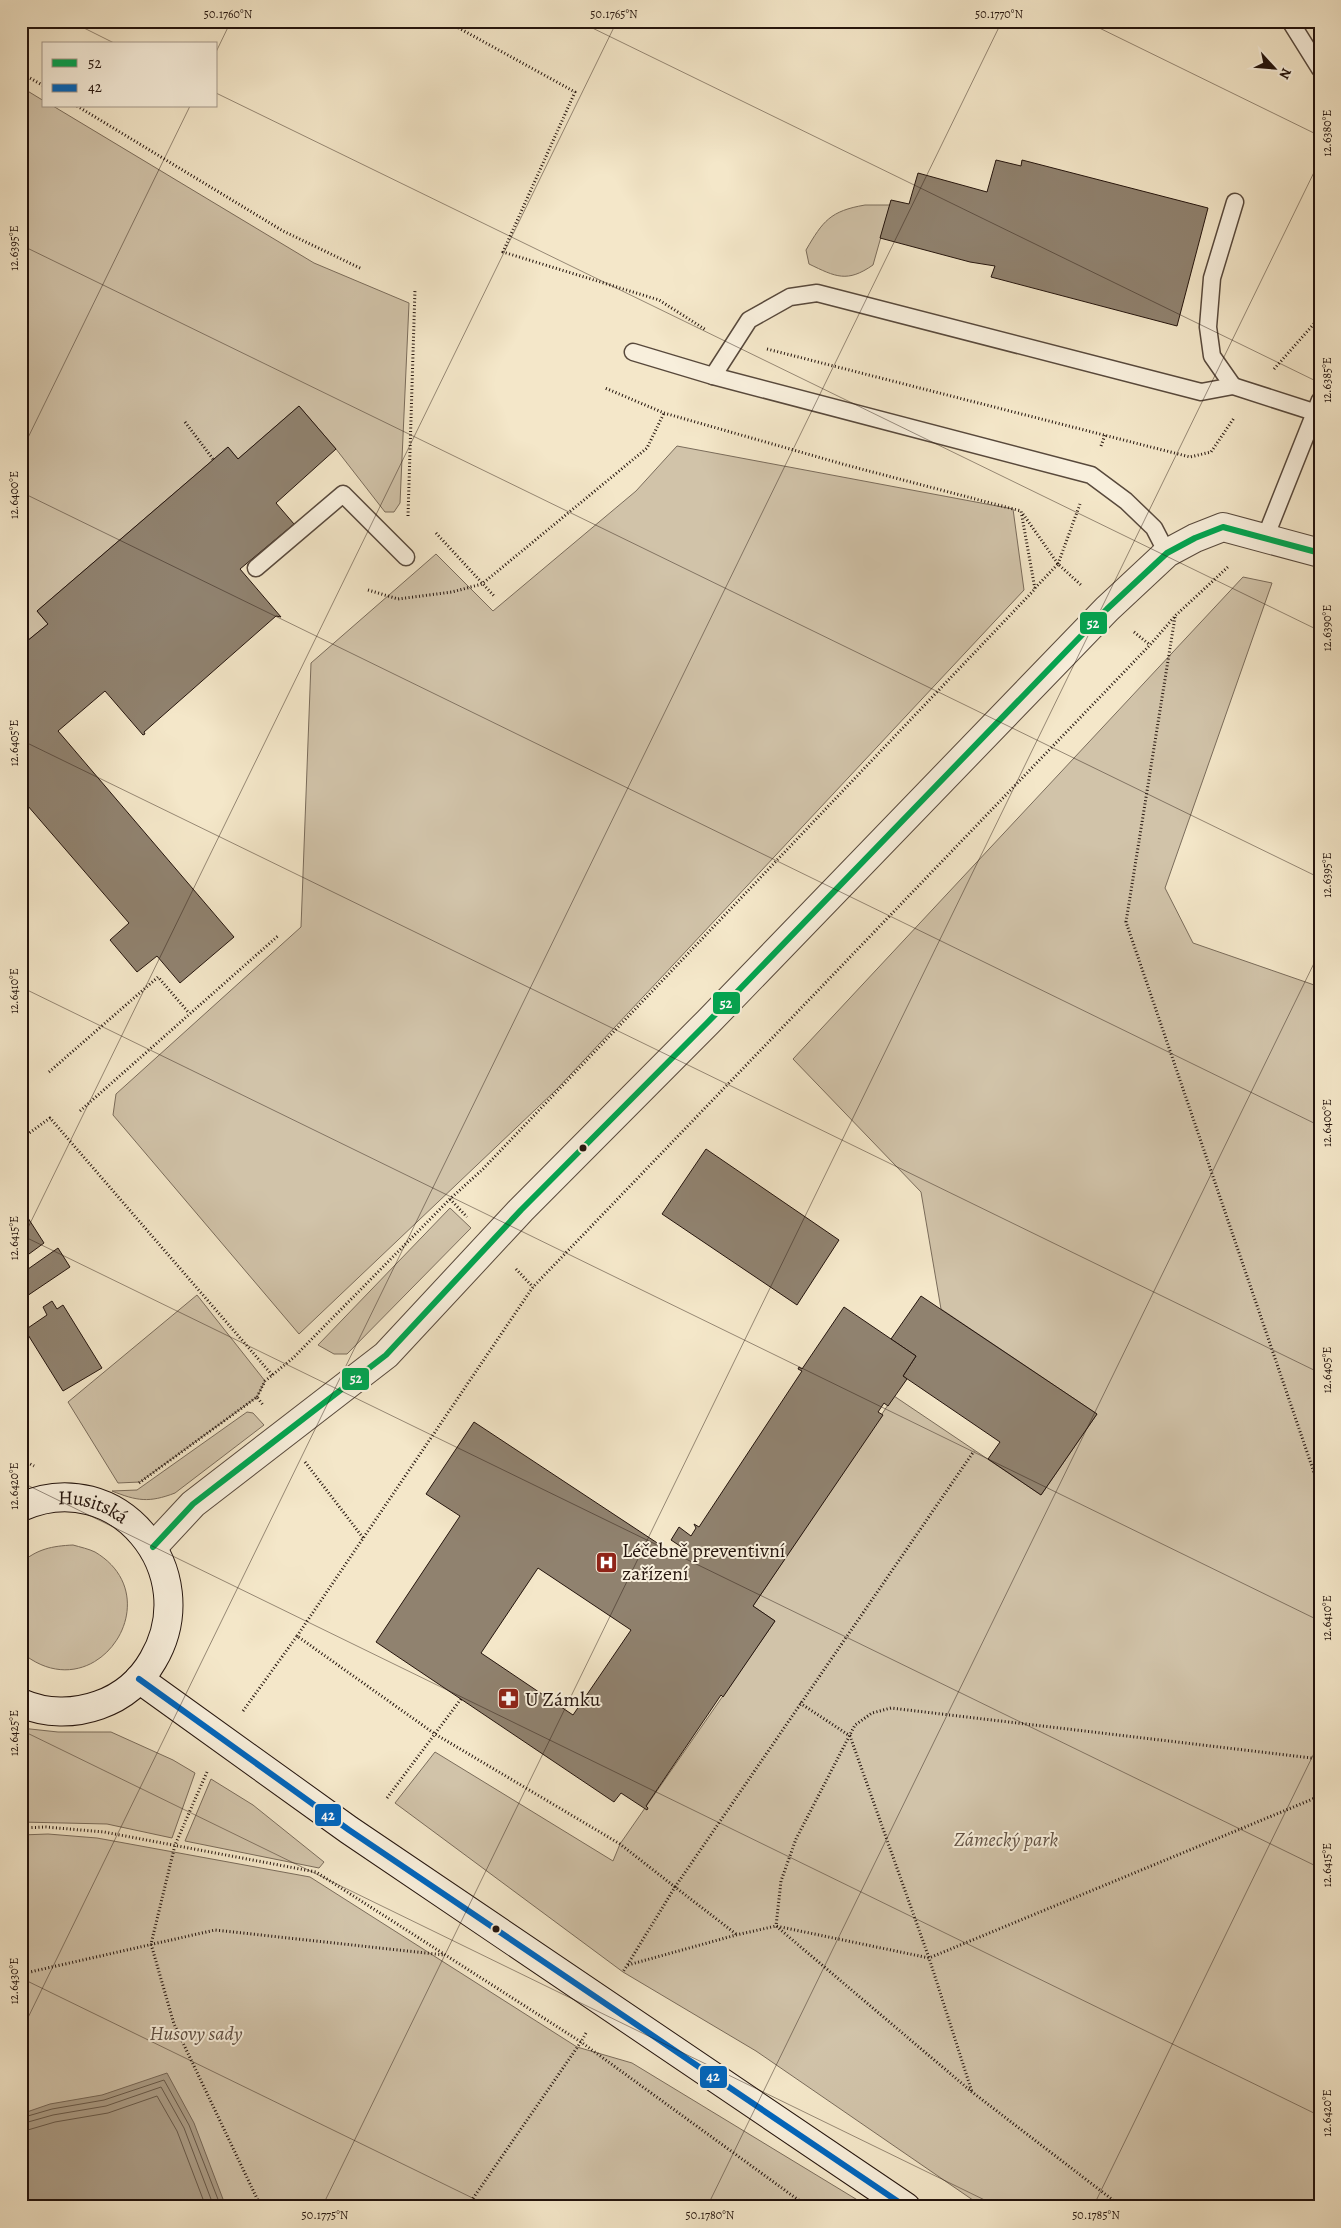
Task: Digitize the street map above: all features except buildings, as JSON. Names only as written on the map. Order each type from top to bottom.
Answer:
[{"type":"street","points":[[153,1547],[193,1504],[386,1355],[521,1210],[708,1022],[1107,609],[1167,554],[1195,538],[1224,527],[1320,553]]},
{"type":"street","name":"Husitská","points":[[21,1507],[58,1498],[89,1501],[119,1513],[143,1534],[153,1547],[167,1580],[169,1616],[166,1633],[159,1650],[139,1679],[129,1688],[105,1703],[79,1710],[52,1711],[21,1703]]},
{"type":"street","points":[[139,1679],[165,1696],[222,1741],[349,1830],[906,2207]]},
{"type":"lane","points":[[1290,21],[1320,69]]},
{"type":"lane","points":[[1233,386],[1212,356],[1208,327],[1212,278],[1235,202]]},
{"type":"lane","points":[[713,376],[749,320],[790,297],[817,293],[1201,392],[1233,386],[1253,393],[1318,409],[1265,538]]},
{"type":"lane","points":[[633,352],[713,376],[1091,475],[1126,501],[1154,528],[1167,554]]},
{"type":"lane","points":[[256,568],[343,494],[406,557]]},
{"type":"path","points":[[446,21],[575,92],[503,252],[659,300],[700,328],[735,341],[1190,456],[1210,452],[1253,393],[1320,317]]},
{"type":"path","points":[[21,73],[42,85]]},
{"type":"path","points":[[80,108],[283,231],[362,269]]},
{"type":"path","points":[[406,557],[415,289]]},
{"type":"path","points":[[605,388],[664,413],[846,465],[1021,511],[1058,564]]},
{"type":"path","points":[[368,590],[398,599],[452,592],[482,584],[647,448],[664,413]]},
{"type":"path","points":[[185,422],[213,460]]},
{"type":"path","points":[[256,1397],[265,1382],[274,1376],[450,1199],[483,1169],[1034,589],[1021,511]]},
{"type":"path","points":[[436,533],[495,597]]},
{"type":"path","points":[[261,2207],[174,2024],[151,1944],[175,1845],[222,1741],[297,1636],[533,1287],[1176,615],[1228,566],[1235,564]]},
{"type":"path","points":[[1176,615],[1126,922],[1320,1490]]},
{"type":"path","points":[[80,1111],[279,935]]},
{"type":"path","points":[[49,1072],[158,977],[189,1013]]},
{"type":"path","points":[[21,1139],[50,1118],[274,1376]]},
{"type":"path","points":[[974,1451],[675,1887],[628,1965],[776,1926],[929,1958],[1320,1796]]},
{"type":"path","points":[[297,1636],[435,1734],[620,1844],[736,1935]]},
{"type":"path","points":[[387,1798],[461,1699]]},
{"type":"path","points":[[800,1703],[850,1736],[929,1958],[972,2092]]},
{"type":"path","points":[[776,1926],[781,1881],[796,1839],[855,1725],[872,1713],[891,1708],[1320,1759]]},
{"type":"path","points":[[21,1828],[46,1827],[104,1832],[316,1872],[581,2042],[808,2207]]},
{"type":"path","points":[[776,1926],[972,2092],[1122,2207]]},
{"type":"path","points":[[21,1974],[214,1930],[444,1955]]},
{"type":"path","points":[[467,2207],[581,2042],[605,2003]]},
{"type":"green space","points":[[21,87],[42,100],[42,108],[56,108],[314,263],[409,303],[400,503],[394,512],[385,512],[336,449],[299,406],[238,459],[228,447],[37,611],[48,624],[21,646]]},
{"type":"green space","points":[[865,205],[890,205],[873,265],[856,274],[841,276],[834,275],[809,264],[806,250],[823,225],[835,214],[843,210]]},
{"type":"green space","points":[[677,446],[1013,509],[1024,590],[556,1090],[299,1334],[113,1115],[116,1094],[301,927],[311,663],[436,554],[493,611],[636,491]]},
{"type":"green space","name":"Zámecký park","points":[[1243,577],[1272,583],[1165,888],[1193,943],[1320,987],[1320,2207],[983,2207],[756,2051],[623,1972],[395,1803],[435,1752],[613,1861],[620,1844],[775,1621],[753,1606],[894,1396],[1041,1495],[1097,1414],[941,1309],[921,1192],[793,1059]]},
{"type":"green space","points":[[450,1208],[471,1228],[347,1354],[334,1354],[318,1345]]},
{"type":"green space","points":[[197,1295],[265,1381],[257,1397],[140,1482],[118,1483],[68,1402]]},
{"type":"green space","points":[[247,1412],[253,1413],[264,1425],[175,1493],[143,1500],[112,1491],[137,1490]]},
{"type":"green space","points":[[73,1545],[95,1552],[117,1572],[127,1596],[125,1620],[115,1643],[98,1660],[75,1669],[49,1667],[21,1652],[21,1563],[33,1554],[45,1549]]},
{"type":"green space","points":[[21,1728],[58,1732],[111,1732],[173,1760],[195,1773],[172,1838],[107,1824],[21,1822]]},
{"type":"green space","points":[[211,1779],[253,1805],[324,1862],[319,1868],[185,1841]]},
{"type":"green space","name":"Husovy sady","points":[[48,1834],[97,1838],[310,1877],[577,2047],[632,2063],[869,2207],[21,2207],[21,1835]]},
{"type":"water","points":[[167,2073],[194,2123],[226,2207],[21,2207],[21,2114],[50,2104],[102,2095]]},
{"type":"transit line","name":"52","points":[[153,1547],[193,1504],[386,1355],[521,1210],[708,1022],[1107,609],[1167,553],[1195,538],[1223,527],[1320,553]]},
{"type":"transit line","name":"42","points":[[139,1679],[349,1830],[906,2207]]},
{"type":"place","name":"Léčebně preventivní zařízení","points":[[606,1562]]},
{"type":"place","name":"U Zámku","points":[[509,1699]]}]
